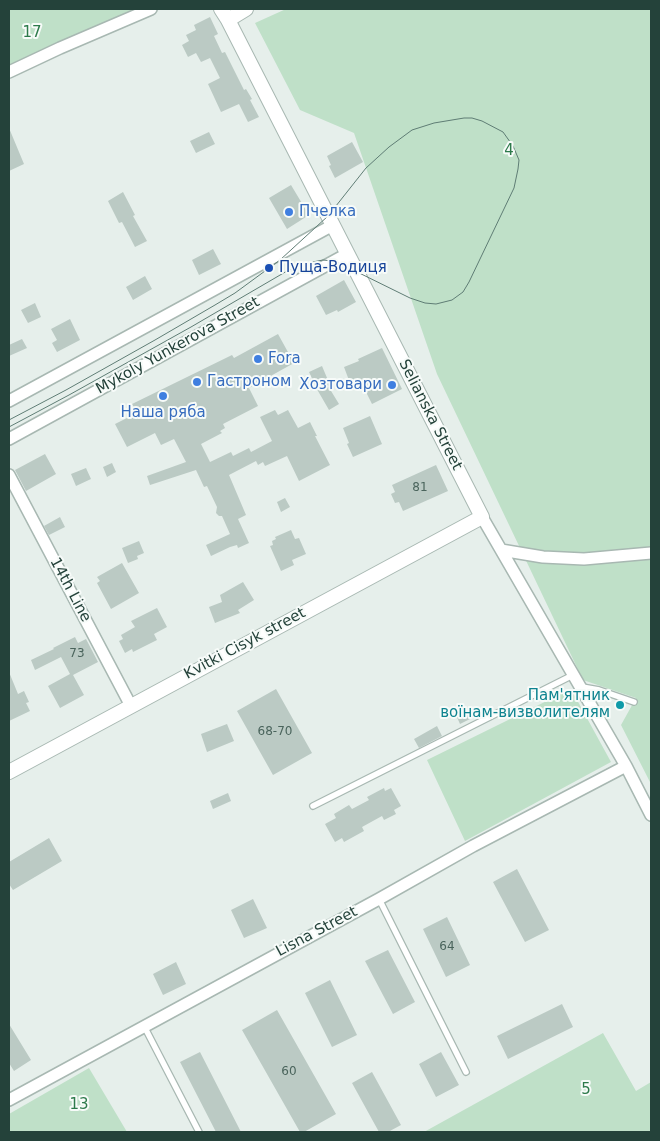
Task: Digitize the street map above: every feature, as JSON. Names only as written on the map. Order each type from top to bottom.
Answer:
[{"type":"street","points":[[9,72],[150,9]]},
{"type":"street","points":[[225,14],[246,9]]},
{"type":"street","name":"Selianska Street","points":[[225,14],[482,517],[626,766],[651,814]]},
{"type":"street","points":[[9,401],[333,225]]},
{"type":"street","name":"Mykoly Yunkerova Street","points":[[9,439],[348,254]]},
{"type":"street","name":"14th Line","points":[[9,475],[131,706]]},
{"type":"street","name":"Kvitki Cisyk street","points":[[9,772],[482,517]]},
{"type":"street","points":[[501,550],[542,557],[584,559],[651,553]]},
{"type":"street","name":"Lisna Street","points":[[9,1100],[473,846],[626,766]]},
{"type":"lane","points":[[313,806],[573,675]]},
{"type":"lane","points":[[580,687],[599,690],[634,702]]},
{"type":"lane","points":[[379,899],[466,1072]]},
{"type":"lane","points":[[144,1026],[199,1132]]},
{"type":"green space","name":"17","points":[[9,9],[137,9],[9,69]]},
{"type":"green space","name":"4","points":[[286,9],[651,9],[651,784],[621,725],[636,698],[583,680],[437,374],[354,133],[300,110],[255,23]]},
{"type":"green space","points":[[571,689],[611,762],[465,841],[427,760]]},
{"type":"green space","name":"5","points":[[603,1033],[636,1091],[651,1082],[651,1132],[424,1132]]},
{"type":"green space","name":"13","points":[[89,1068],[127,1132],[9,1132],[9,1114]]},
{"type":"building","points":[[210,17],[218,34],[214,36],[222,53],[225,52],[244,90],[246,89],[252,99],[250,100],[259,117],[248,122],[239,104],[221,112],[208,84],[220,78],[210,58],[201,62],[196,53],[188,57],[182,45],[189,41],[186,35],[196,30],[194,25]]},
{"type":"building","points":[[9,128],[24,164],[9,171]]},
{"type":"building","points":[[209,132],[215,144],[196,153],[190,141]]},
{"type":"building","points":[[352,142],[363,162],[335,178],[329,166],[331,165],[327,156]]},
{"type":"building","points":[[291,185],[309,215],[287,229],[269,198]]},
{"type":"building","points":[[123,192],[135,215],[133,216],[147,241],[135,247],[122,222],[119,223],[108,201]]},
{"type":"building","points":[[213,249],[221,264],[199,275],[192,260]]},
{"type":"building","points":[[145,276],[152,289],[133,300],[126,287]]},
{"type":"building","points":[[344,280],[356,302],[338,312],[337,310],[326,315],[316,296]]},
{"type":"building","points":[[35,303],[41,317],[28,323],[21,310]]},
{"type":"building","points":[[70,319],[80,340],[57,352],[52,343],[57,340],[51,329]]},
{"type":"building","points":[[278,334],[294,363],[249,388],[258,406],[223,424],[225,428],[220,431],[222,433],[201,444],[210,462],[231,452],[233,456],[249,448],[251,452],[272,441],[260,417],[275,410],[278,415],[288,410],[298,428],[310,422],[330,465],[299,481],[287,456],[265,466],[263,462],[258,465],[256,461],[229,475],[246,515],[238,519],[249,543],[238,548],[237,545],[230,547],[211,556],[206,545],[230,534],[222,516],[216,513],[217,507],[207,486],[204,487],[196,470],[150,485],[147,476],[186,462],[174,439],[161,445],[155,433],[127,447],[115,424],[137,413],[132,404],[232,355],[234,358]]},
{"type":"building","points":[[22,339],[27,348],[9,356],[9,345]]},
{"type":"building","points":[[382,348],[402,389],[372,404],[360,380],[350,383],[344,367]]},
{"type":"building","points":[[322,366],[330,385],[328,386],[339,404],[329,410],[309,372]]},
{"type":"building","points":[[370,416],[382,444],[353,457],[343,428]]},
{"type":"building","points":[[45,454],[56,474],[26,491],[15,470]]},
{"type":"building","points":[[112,463],[116,472],[107,477],[103,467]]},
{"type":"building","points":[[436,465],[448,491],[403,511],[399,502],[395,503],[391,494],[395,492],[392,485]]},
{"type":"building","points":[[86,468],[91,479],[76,486],[71,474]]},
{"type":"building","points":[[285,498],[290,507],[281,512],[277,502]]},
{"type":"building","points":[[60,517],[65,527],[49,535],[44,526]]},
{"type":"building","points":[[291,530],[295,539],[299,538],[306,554],[292,560],[294,565],[281,571],[270,546],[273,545],[272,541],[276,539],[275,537]]},
{"type":"building","points":[[139,541],[144,553],[137,556],[138,559],[128,563],[122,548]]},
{"type":"building","points":[[122,563],[139,593],[111,609],[97,583],[100,581],[97,577]]},
{"type":"building","points":[[243,582],[254,600],[238,610],[240,613],[215,623],[209,607],[222,602],[220,595]]},
{"type":"building","points":[[157,608],[167,627],[154,634],[157,640],[133,652],[132,649],[125,653],[119,641],[123,639],[121,635],[135,627],[131,621]]},
{"type":"building","points":[[75,637],[78,643],[86,639],[98,662],[73,675],[84,695],[60,708],[48,686],[70,674],[61,657],[35,670],[31,660]]},
{"type":"building","points":[[9,672],[18,694],[24,691],[29,702],[26,703],[30,711],[9,721]]},
{"type":"building","points":[[276,689],[312,753],[273,775],[237,711]]},
{"type":"building","points":[[466,710],[470,719],[460,724],[456,715]]},
{"type":"building","points":[[227,724],[234,741],[207,752],[201,734]]},
{"type":"building","points":[[437,726],[442,736],[419,748],[414,739]]},
{"type":"building","points":[[384,788],[385,791],[391,788],[401,806],[394,810],[396,814],[384,820],[382,816],[362,827],[364,831],[344,842],[342,838],[335,842],[325,824],[336,818],[334,814],[349,805],[352,809],[369,800],[367,797]]},
{"type":"building","points":[[228,793],[231,801],[213,809],[210,801]]},
{"type":"building","points":[[49,838],[62,861],[13,890],[9,884],[9,862]]},
{"type":"building","points":[[517,869],[549,930],[525,942],[493,882]]},
{"type":"building","points":[[253,899],[267,928],[244,938],[231,910]]},
{"type":"building","points":[[447,917],[470,965],[446,977],[423,929]]},
{"type":"building","points":[[388,950],[415,1002],[393,1014],[365,961]]},
{"type":"building","points":[[176,962],[186,984],[163,995],[153,974]]},
{"type":"building","points":[[330,980],[357,1035],[332,1047],[305,993]]},
{"type":"building","points":[[562,1004],[573,1027],[508,1059],[497,1036]]},
{"type":"building","points":[[277,1010],[336,1114],[304,1132],[300,1132],[242,1030]]},
{"type":"building","points":[[9,1024],[31,1060],[14,1071],[9,1063]]},
{"type":"building","points":[[200,1052],[241,1132],[216,1132],[180,1062]]},
{"type":"building","points":[[441,1052],[459,1085],[436,1097],[419,1064]]},
{"type":"building","points":[[372,1072],[401,1125],[388,1132],[379,1132],[352,1083]]},
{"type":"tram line","points":[[9,420],[155,340],[235,293],[280,260],[328,216],[366,168],[389,147],[412,130],[434,123],[472,118],[503,132],[513,146],[519,160],[514,188],[469,282],[463,292],[452,300],[436,304],[425,303],[410,298],[333,261],[323,260],[302,264],[9,427]]},
{"type":"place","name":"Пчелка","points":[[289,212]]},
{"type":"place","name":"Пуща-Водиця","points":[[269,268]]},
{"type":"place","name":"Fora","points":[[258,359]]},
{"type":"place","name":"Гастроном","points":[[197,382]]},
{"type":"place","name":"Хозтовари","points":[[392,385]]},
{"type":"place","name":"Наша ряба","points":[[163,396]]},
{"type":"place","name":"Пам'ятник воїнам-визволителям","points":[[620,705]]}]
